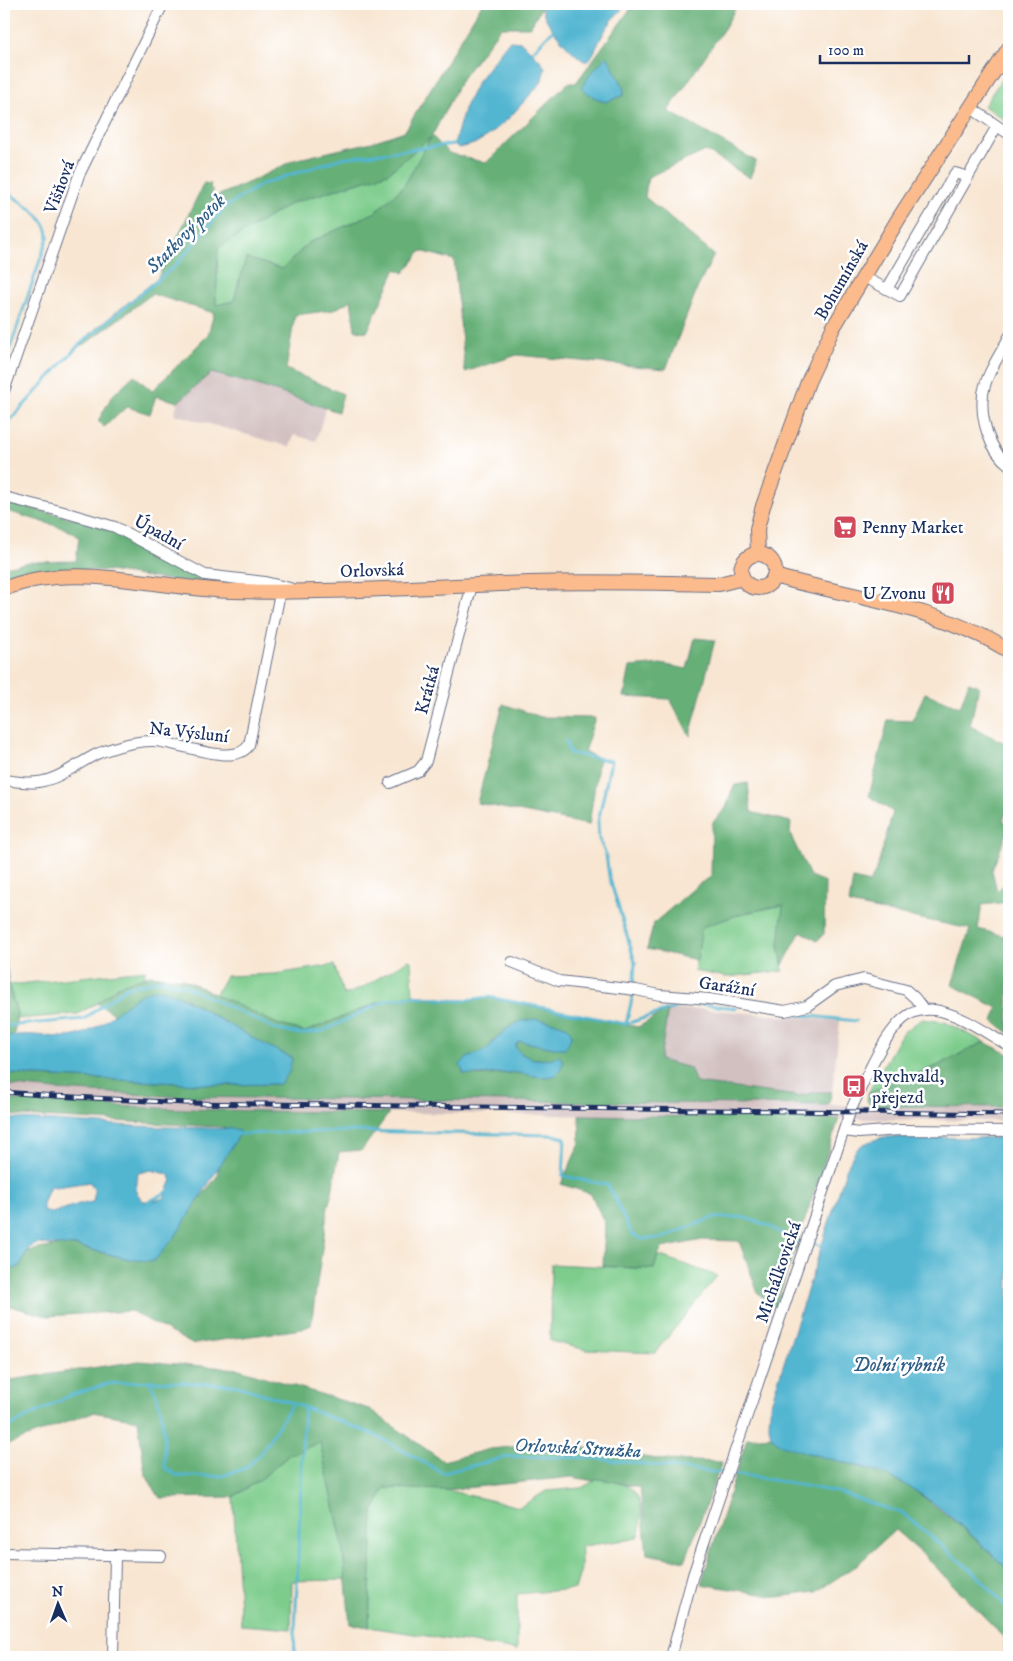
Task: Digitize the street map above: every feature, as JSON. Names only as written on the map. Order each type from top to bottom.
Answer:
[{"type":"main road","name":"Bohumínská","points":[[758,554],[757,529],[763,506],[808,382],[833,328],[899,218],[1009,48]]},
{"type":"main road","points":[[758,554],[768,557],[772,561],[775,571],[774,576],[767,585],[756,587],[746,583],[741,573],[747,558],[758,554]]},
{"type":"main road","name":"Orlovská","points":[[4,588],[28,580],[81,576],[197,590],[279,591],[533,583],[719,584],[743,578]]},
{"type":"main road","points":[[774,576],[916,610],[968,629],[1009,651]]},
{"type":"street","name":"Višňová","points":[[4,390],[79,175],[163,4]]},
{"type":"street","points":[[971,108],[1009,134]]},
{"type":"street","points":[[864,277],[900,296],[997,126]]},
{"type":"street","points":[[887,290],[955,173],[968,177]]},
{"type":"street","points":[[1009,337],[991,371],[983,394],[987,434],[1004,461],[1009,465]]},
{"type":"street","name":"Úpadní","points":[[4,497],[116,527],[205,575],[271,583],[298,591]]},
{"type":"street","name":"Krátká","points":[[390,783],[418,771],[426,761],[472,585]]},
{"type":"street","name":"Na Výsluní","points":[[4,780],[38,782],[54,778],[99,753],[127,745],[152,741],[222,755],[239,753],[246,750],[249,745],[279,591]]},
{"type":"street","name":"Garážní","points":[[512,962],[559,981],[636,990],[660,995],[709,999],[785,1011],[807,1006],[835,986],[864,980],[906,990],[924,1010]]},
{"type":"street","points":[[924,1010],[942,1011],[956,1016],[1009,1046]]},
{"type":"street","name":"Michálkovická","points":[[671,1657],[693,1575],[850,1112],[888,1038],[909,1015],[924,1010]]},
{"type":"street","points":[[844,1131],[859,1133],[899,1130],[1009,1131]]},
{"type":"street","points":[[4,1553],[161,1556]]},
{"type":"street","points":[[113,1657],[115,1555]]},
{"type":"shaded area","points":[[211,373],[257,385],[326,407],[316,441],[294,435],[290,447],[174,414],[178,402]]},
{"type":"shaded area","points":[[704,1009],[840,1021],[832,1092],[817,1092],[798,1096],[696,1083],[660,1061],[668,1010]]},
{"type":"shaded area","points":[[4,1085],[56,1090],[185,1097],[1009,1107],[1009,1121],[185,1110],[4,1099]]},
{"type":"green space","points":[[482,4],[542,4],[530,27],[501,27],[461,80],[432,136],[449,153],[486,163],[568,83],[576,83],[634,4],[738,4],[725,27],[668,111],[756,161],[750,178],[706,151],[648,177],[645,197],[714,255],[697,289],[666,369],[517,355],[465,372],[454,260],[421,251],[404,273],[396,269],[367,332],[355,330],[351,300],[334,310],[295,315],[286,369],[343,394],[338,412],[257,385],[211,373],[178,402],[156,396],[150,414],[127,407],[104,427],[98,421],[112,396],[134,375],[152,391],[208,335],[214,313],[152,294],[85,344],[78,346],[93,331],[157,279],[204,183],[211,184],[210,187],[213,191],[210,199],[294,160],[372,142],[405,131]],"holes":[[[431,137],[404,186],[374,213],[308,243],[283,269],[246,258],[234,301],[216,305],[218,248],[292,203],[388,173]]]},
{"type":"green space","points":[[1009,67],[1009,123],[984,106]]},
{"type":"green space","points":[[432,136],[404,186],[374,213],[308,243],[283,269],[239,279],[234,301],[216,305],[218,248],[292,203],[388,173]]},
{"type":"green space","points":[[4,502],[77,519],[112,530],[187,571],[218,584],[160,579],[109,571],[61,569],[11,578],[4,582],[4,567],[29,562],[76,561],[79,537],[66,529],[4,510]]},
{"type":"green space","points":[[695,638],[715,640],[690,736],[670,699],[624,697],[630,667],[661,664],[687,669]]},
{"type":"green space","points":[[969,682],[979,686],[970,726],[1009,745],[1009,804],[1003,821],[1009,823],[1009,828],[992,870],[997,891],[1009,880],[1009,902],[982,905],[978,929],[1008,937],[1009,1033],[993,1021],[998,1008],[952,985],[970,929],[849,904],[853,879],[869,883],[876,871],[893,812],[869,796],[888,720],[912,721],[925,693],[960,707]]},
{"type":"green space","points":[[503,704],[541,717],[595,718],[584,752],[599,758],[589,825],[477,803]]},
{"type":"green space","points":[[748,783],[751,812],[791,822],[790,834],[810,876],[825,882],[824,934],[817,941],[801,931],[783,965],[779,944],[783,905],[744,913],[702,927],[697,960],[647,949],[654,923],[699,884],[711,877],[713,822],[726,808],[735,785]]},
{"type":"green space","points":[[784,905],[779,944],[783,971],[726,977],[694,971],[702,927],[744,913]]},
{"type":"green space","points":[[4,947],[10,992],[17,1013],[14,1035],[4,1037]]},
{"type":"green space","points":[[408,960],[411,961],[413,995],[387,999],[305,1032],[277,1024],[215,995],[226,976],[275,974],[334,965],[344,995],[362,988]]},
{"type":"green space","points":[[145,970],[145,977],[118,986],[97,1003],[78,1014],[16,1019],[17,1013],[9,985]]},
{"type":"green space","points":[[150,975],[183,979],[277,1024],[305,1032],[387,999],[413,995],[458,1000],[489,998],[638,1027],[668,1010],[660,1060],[690,1068],[696,1083],[798,1096],[817,1092],[832,1092],[828,1105],[185,1097],[56,1090],[4,1085],[4,1073],[220,1085],[280,1084],[292,1058],[256,1041],[183,997],[135,998],[115,1015],[97,1003],[118,986]],"holes":[[[536,1019],[533,1043],[519,1041],[515,1046],[524,1055],[535,1059],[559,1056],[563,1061],[545,1077],[517,1072],[478,1076],[467,1058],[488,1049],[496,1038],[521,1021]]]},
{"type":"green space","points":[[922,1019],[945,1022],[984,1042],[939,1065],[868,1093],[902,1033]]},
{"type":"green space","points":[[984,1042],[1009,1054],[1009,1107],[871,1106],[867,1101],[868,1093],[939,1065]]},
{"type":"green space","points":[[4,1099],[148,1108],[389,1113],[362,1150],[339,1152],[328,1207],[311,1325],[302,1329],[192,1344],[131,1311],[47,1316],[6,1305],[4,1299],[4,1271],[19,1267],[28,1251],[61,1245],[76,1246],[133,1260],[175,1237],[192,1209],[218,1175],[219,1165],[239,1135],[239,1131],[222,1127],[4,1115]]},
{"type":"green space","points":[[579,1115],[839,1119],[775,1308],[758,1293],[739,1241],[702,1240],[662,1248],[654,1269],[603,1266],[605,1224],[591,1194],[561,1184],[580,1143]]},
{"type":"green space","points":[[658,1255],[717,1276],[655,1353],[587,1350],[550,1341],[551,1264],[654,1269]]},
{"type":"green space","points":[[139,1361],[239,1369],[369,1409],[443,1461],[490,1449],[523,1446],[584,1448],[664,1460],[722,1462],[685,1561],[647,1554],[640,1488],[607,1480],[598,1479],[593,1481],[572,1477],[446,1490],[385,1488],[373,1512],[369,1627],[350,1624],[342,1541],[320,1442],[289,1455],[262,1478],[233,1497],[160,1498],[145,1474],[138,1420],[93,1412],[4,1446],[4,1381]]},
{"type":"green space","points":[[771,1436],[777,1442],[881,1473],[907,1484],[963,1528],[1009,1570],[1009,1657],[1004,1657],[1005,1638],[925,1556],[895,1530],[858,1564],[816,1592],[778,1597],[701,1584],[747,1438]]},
{"type":"green space","points":[[320,1442],[342,1541],[346,1580],[292,1581],[291,1629],[241,1625],[233,1497],[262,1478],[289,1455]]},
{"type":"green space","points":[[598,1479],[623,1484],[636,1494],[641,1511],[639,1536],[633,1539],[581,1547],[581,1569],[575,1589],[517,1594],[517,1650],[369,1627],[373,1512],[385,1488],[446,1490],[520,1507],[546,1491],[581,1488]]},
{"type":"water","points":[[542,4],[627,4],[607,27],[588,61],[584,61],[557,35],[542,10]]},
{"type":"water","points":[[509,41],[521,42],[540,60],[545,68],[541,83],[509,118],[488,136],[474,144],[459,148],[454,144],[464,109],[478,81]]},
{"type":"water","points":[[607,56],[623,86],[624,95],[605,102],[581,88],[591,73]]},
{"type":"water","points":[[156,990],[164,991],[187,1000],[254,1039],[292,1058],[289,1072],[280,1084],[220,1085],[4,1073],[4,1037],[15,1035],[60,1037],[78,1035],[93,1029],[138,996]]},
{"type":"water","points":[[536,1019],[568,1027],[572,1035],[566,1048],[554,1048],[519,1041],[515,1046],[524,1055],[535,1059],[559,1056],[563,1061],[557,1074],[543,1077],[511,1073],[464,1074],[460,1065],[467,1058],[488,1049],[496,1038],[521,1021]]},
{"type":"water","points":[[4,1118],[133,1126],[235,1129],[239,1131],[239,1135],[175,1237],[154,1261],[133,1260],[76,1246],[37,1244],[29,1248],[19,1267],[4,1271]],"holes":[[[151,1170],[168,1174],[172,1180],[164,1198],[154,1201],[143,1201],[136,1192],[138,1173]],[[90,1182],[95,1191],[93,1202],[79,1204],[52,1213],[43,1211],[43,1204],[50,1186],[56,1187]]]},
{"type":"water","name":"Dolní rybník","points":[[884,1137],[1009,1138],[1009,1570],[950,1516],[901,1482],[872,1470],[817,1456],[784,1445],[773,1439],[771,1435],[769,1424],[771,1403],[846,1170],[859,1147]]},
{"type":"waterway","name":"Statkový potok","points":[[530,54],[555,28]]},
{"type":"waterway","name":"Statkový potok","points":[[4,427],[78,346],[177,264],[224,208],[262,184],[342,158],[454,144],[457,141]]},
{"type":"waterway","points":[[4,190],[25,204],[38,216],[47,229],[48,237],[4,366]]},
{"type":"waterway","points":[[566,741],[569,753],[611,761],[598,822],[599,839],[606,855],[609,876],[635,962],[633,995],[626,1024]]},
{"type":"waterway","points":[[4,1026],[84,1019],[127,987],[160,980],[185,986],[278,1030],[301,1034],[323,1031],[387,1000],[413,996],[460,1001],[489,997],[626,1024],[690,1003],[736,1008]]},
{"type":"waterway","points":[[792,1014],[856,1021]]},
{"type":"waterway","points":[[237,1135],[349,1131],[553,1135],[565,1138],[563,1176],[608,1185],[632,1234],[641,1239],[662,1238],[712,1218],[742,1217],[767,1225],[793,1240],[825,1246]]},
{"type":"waterway","points":[[148,1202],[169,1191]]},
{"type":"waterway","points":[[150,1381],[234,1385],[293,1403]]},
{"type":"waterway","name":"Orlovská Stružka","points":[[4,1429],[71,1395],[107,1384],[150,1381],[159,1402],[161,1413],[165,1468],[178,1476],[222,1476],[246,1468],[260,1454],[293,1403],[375,1435],[443,1473],[511,1456],[592,1458],[756,1477],[837,1492],[904,1514],[979,1577],[1009,1610]]},
{"type":"waterway","points":[[294,1657],[304,1407]]},
{"type":"railway","points":[[4,1092],[185,1103],[1009,1114]]},
{"type":"place","name":"Penny Market","points":[[845,527]]},
{"type":"place","name":"U Zvonu","points":[[943,593]]},
{"type":"place","name":"Rychvald, přejezd","points":[[854,1086]]}]
